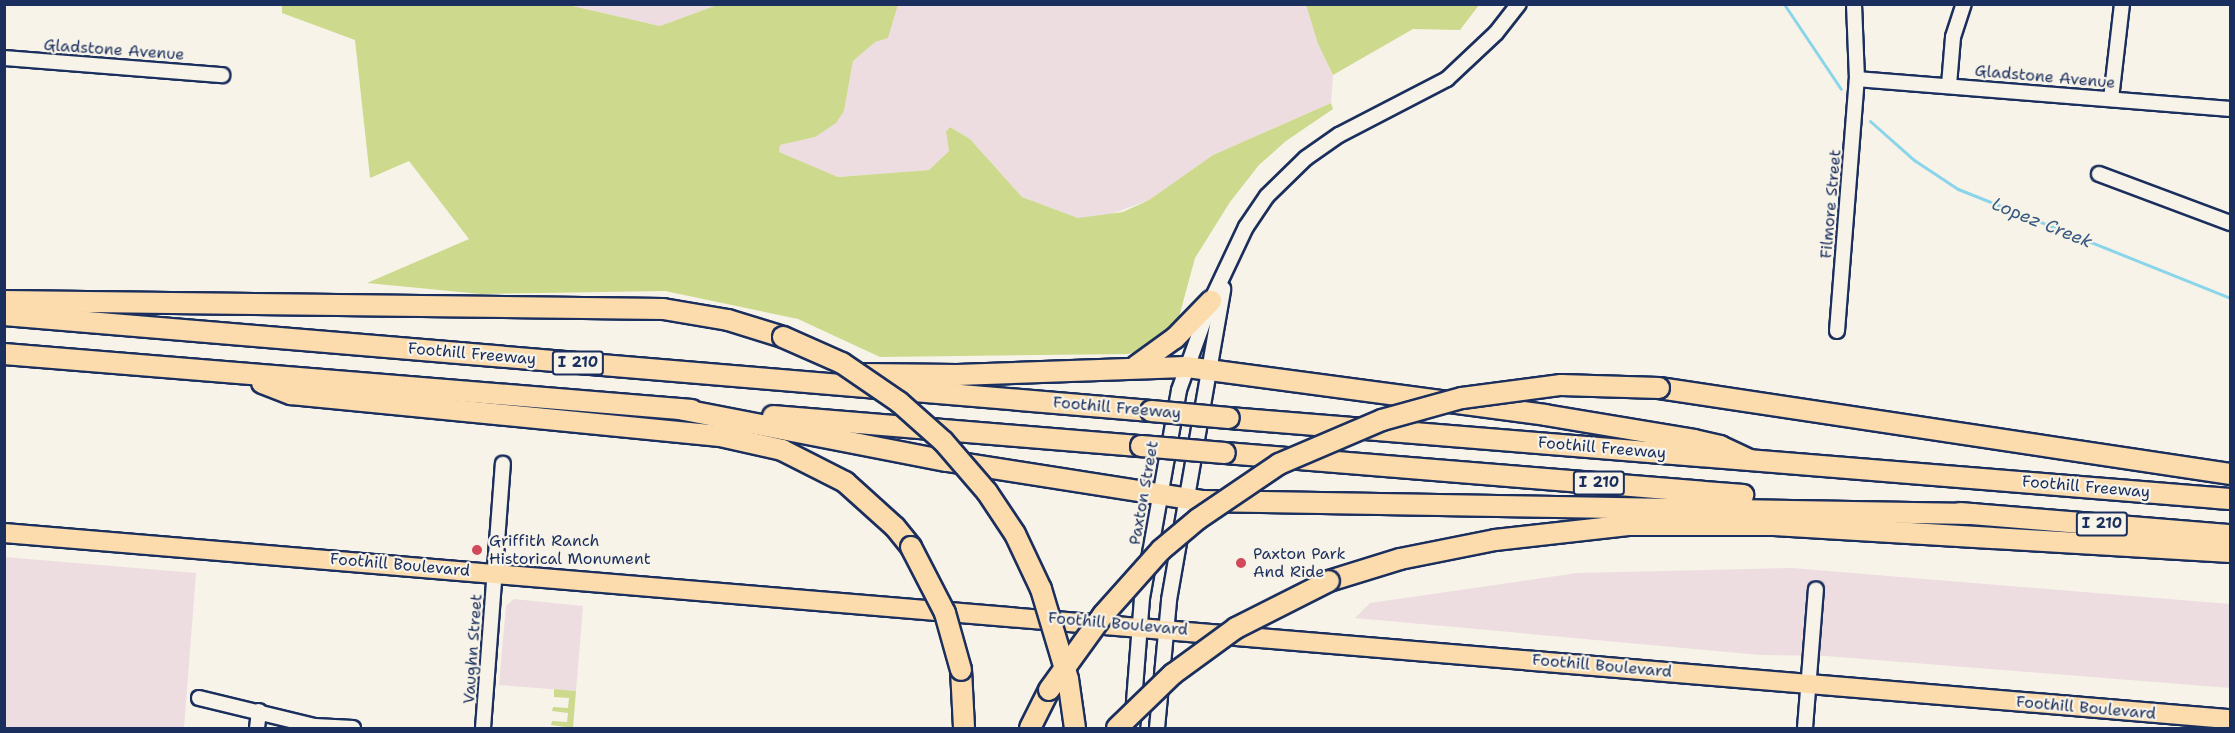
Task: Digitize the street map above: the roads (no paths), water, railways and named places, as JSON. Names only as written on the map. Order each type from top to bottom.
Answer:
[{"type":"highway","points":[[4,301],[663,309],[728,320],[783,338],[842,363],[899,402],[944,441],[987,492],[1015,534],[1041,589],[1068,679],[1075,729]]},
{"type":"highway","points":[[1136,366],[1175,338],[1211,301]]},
{"type":"highway","name":"Foothill Freeway","points":[[4,315],[2230,499]]},
{"type":"highway","name":"I 210","points":[[4,354],[243,376],[342,380],[2230,535]]},
{"type":"highway","points":[[684,372],[736,366],[957,375],[1136,366],[1186,367],[1207,372],[1545,415],[1694,440],[1720,446],[1750,460]]},
{"type":"highway","points":[[243,376],[291,394],[720,436],[782,450],[845,482],[895,527],[910,547],[945,613],[962,670],[964,729]]},
{"type":"highway","points":[[1030,729],[1049,690],[1110,606],[1161,550],[1198,519],[1279,464],[1382,420],[1462,398],[1561,385],[1659,388],[2230,474]]},
{"type":"highway","points":[[679,409],[947,460],[1187,499],[1317,506],[1718,507],[1973,514]]},
{"type":"highway","points":[[1118,729],[1173,674],[1219,640],[1329,581],[1400,559],[1495,540],[1628,525],[1774,525],[2230,552]]},
{"type":"main road","name":"Foothill Boulevard","points":[[4,533],[1167,628],[1809,685],[2230,719]]},
{"type":"street","name":"Paxton Street","points":[[1132,729],[1140,626],[1160,496],[1186,367],[1211,301],[1253,215],[1289,171],[1340,135],[1447,79],[1496,33],[1519,4]]},
{"type":"street","name":"Filmore Street","points":[[1837,331],[1857,80],[1854,4]]},
{"type":"street","points":[[1949,85],[1953,37],[1964,4]]},
{"type":"street","points":[[2111,99],[2122,4]]},
{"type":"street","name":"Gladstone Avenue","points":[[4,58],[222,75]]},
{"type":"street","name":"Gladstone Avenue","points":[[1857,80],[1949,85],[2230,109]]},
{"type":"street","points":[[2099,174],[2228,222],[2230,207]]},
{"type":"street","name":"Paxton Street","points":[[1156,729],[1167,628],[1207,372],[1226,273]]},
{"type":"street","name":"Vaughn Street","points":[[483,729],[503,464]]},
{"type":"street","points":[[1805,729],[1816,589]]},
{"type":"street","points":[[199,698],[315,726],[353,729]]},
{"type":"street","points":[[257,729],[259,711]]},
{"type":"waterway","name":"Lopez Creek","points":[[1784,4],[1841,89]]},
{"type":"waterway","name":"Lopez Creek","points":[[1870,121],[1914,160],[1958,189],[2230,298]]},
{"type":"place","name":"Griffith Ranch Historical Monument","points":[[477,550]]},
{"type":"place","name":"Paxton Park And Ride","points":[[1241,563]]}]
